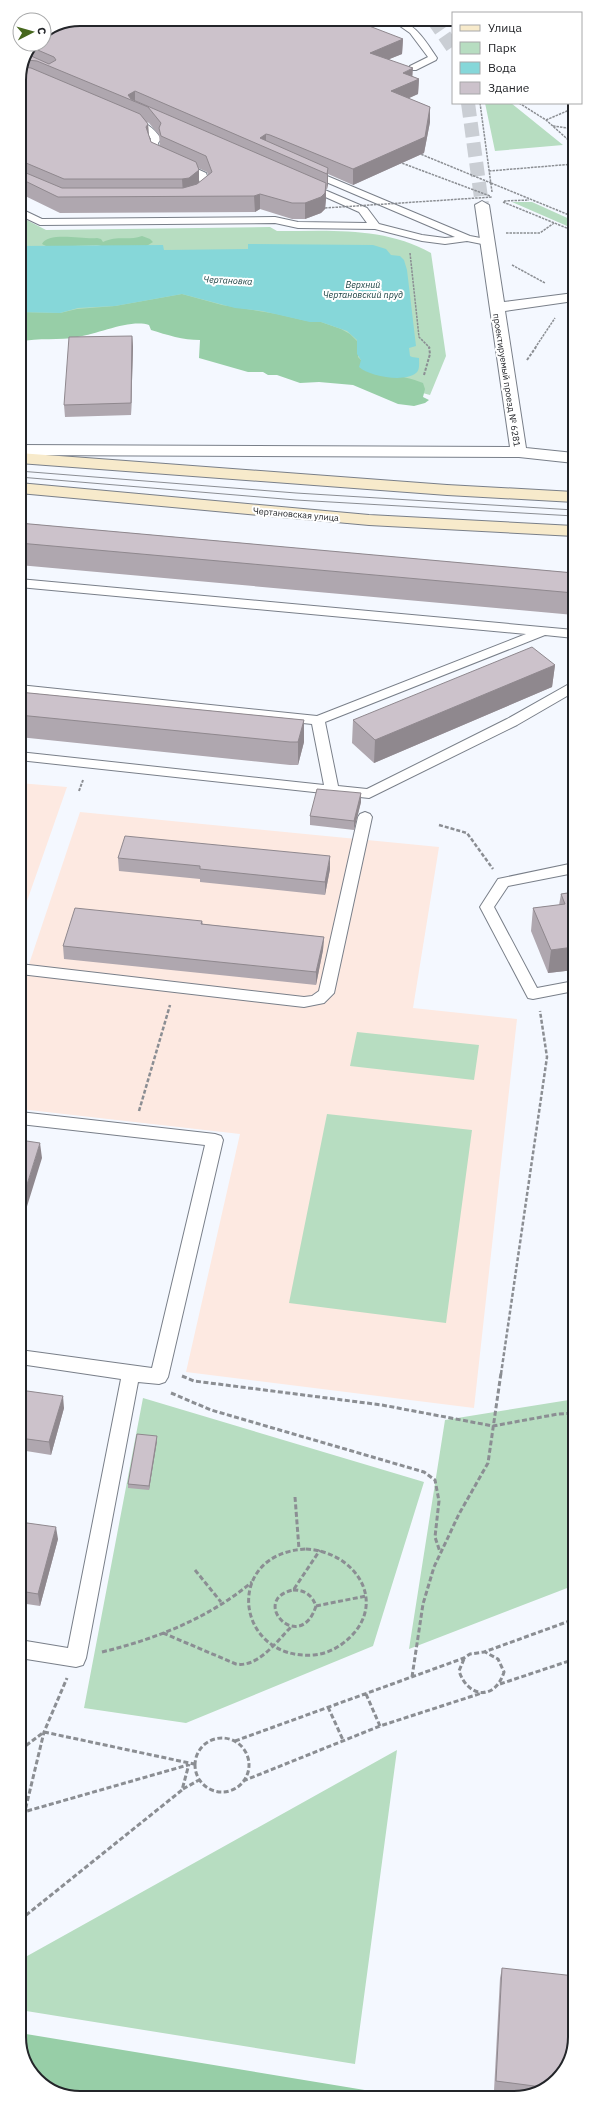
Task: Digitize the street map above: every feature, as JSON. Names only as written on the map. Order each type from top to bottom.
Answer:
[{"type":"main road","points":[[26,459],[447,490],[568,497]]},
{"type":"main road","name":"Чертановская улица","points":[[26,489],[369,520],[568,531]]},
{"type":"street","name":"проектируемый проезд № 6281","points":[[487,201],[487,242],[519,452]]},
{"type":"street","points":[[496,308],[568,298]]},
{"type":"street","points":[[26,450],[519,452],[568,457]]},
{"type":"lane","points":[[405,26],[413,31],[433,58],[414,68]]},
{"type":"lane","points":[[136,112],[150,118]]},
{"type":"lane","points":[[123,117],[145,126],[153,134],[156,139],[153,143],[155,154],[190,168],[202,175],[206,187],[198,194],[188,198]]},
{"type":"lane","points":[[297,166],[467,238],[487,242]]},
{"type":"lane","points":[[297,182],[363,210],[375,226]]},
{"type":"lane","points":[[26,215],[40,222],[276,220],[298,225],[375,226],[422,238],[445,241],[467,238]]},
{"type":"lane","points":[[26,584],[568,633]]},
{"type":"lane","points":[[26,690],[318,720],[545,631]]},
{"type":"lane","points":[[26,757],[369,794],[512,722],[568,690]]},
{"type":"lane","points":[[318,720],[332,790]]},
{"type":"lane","points":[[26,970],[304,1002],[314,1001],[321,998],[326,993],[365,818]]},
{"type":"lane","points":[[568,869],[502,882],[487,907],[533,994],[568,987]]},
{"type":"lane","points":[[26,1119],[215,1140],[161,1372],[131,1373],[26,1358]]},
{"type":"lane","points":[[26,1651],[76,1658],[131,1373]]},
{"type":"path","points":[[480,104],[491,183],[487,201]]},
{"type":"path","points":[[521,104],[546,120],[568,140]]},
{"type":"path","points":[[546,120],[568,111]]},
{"type":"path","points":[[553,126],[568,128]]},
{"type":"path","points":[[414,151],[568,215]]},
{"type":"path","points":[[397,161],[487,201]]},
{"type":"path","points":[[489,171],[568,164]]},
{"type":"path","points":[[325,208],[532,200]]},
{"type":"path","points":[[502,202],[568,229]]},
{"type":"path","points":[[504,234],[540,233],[554,223]]},
{"type":"path","points":[[409,246],[413,266],[419,337],[427,343],[431,349],[431,356],[425,364],[424,375]]},
{"type":"path","points":[[509,260],[512,264],[545,283]]},
{"type":"path","points":[[523,366],[559,312]]},
{"type":"path","points":[[439,825],[467,833],[502,882]]},
{"type":"path","points":[[133,1131],[176,987]]},
{"type":"path","points":[[412,1677],[423,1604],[441,1552],[460,1510],[488,1463],[547,1057],[541,1015],[533,994]]},
{"type":"path","points":[[161,1372],[194,1381],[375,1404],[493,1426],[568,1413]]},
{"type":"path","points":[[161,1372],[171,1393],[211,1410],[424,1472],[436,1480],[439,1501],[435,1536],[441,1552]]},
{"type":"path","points":[[295,1496],[299,1549]]},
{"type":"path","points":[[26,1807],[44,1732],[76,1658],[140,1642],[200,1616],[252,1581],[263,1566],[280,1554],[299,1549],[320,1550],[337,1556],[351,1566],[361,1580],[366,1596],[365,1616],[354,1634],[338,1648],[316,1655],[293,1654],[272,1645],[258,1632],[250,1616],[248,1598],[252,1581]]},
{"type":"path","points":[[294,1589],[309,1594],[314,1599],[316,1606],[315,1615],[309,1622],[300,1626],[291,1626],[281,1623],[276,1615],[274,1607],[281,1595],[294,1589],[320,1550]]},
{"type":"path","points":[[195,1570],[221,1602]]},
{"type":"path","points":[[316,1606],[366,1596]]},
{"type":"path","points":[[235,1741],[247,1751],[250,1758],[248,1774],[237,1787],[221,1791],[212,1790],[199,1780],[194,1764],[196,1756],[208,1742],[217,1739],[235,1741],[464,1658],[470,1654],[484,1652],[568,1622]]},
{"type":"path","points":[[163,1633],[244,1666],[252,1664],[291,1626]]},
{"type":"path","points":[[484,1652],[492,1654],[502,1665],[504,1672],[500,1685]]},
{"type":"path","points":[[464,1658],[460,1664],[460,1678],[470,1689],[477,1692],[485,1692]]},
{"type":"path","points":[[243,1781],[380,1726],[496,1689],[500,1685],[568,1661]]},
{"type":"path","points":[[366,1694],[380,1726]]},
{"type":"path","points":[[328,1707],[343,1740]]},
{"type":"path","points":[[26,1746],[44,1732],[194,1764]]},
{"type":"path","points":[[26,1811],[189,1764],[182,1790]]},
{"type":"path","points":[[26,1915],[182,1790],[199,1780]]},
{"type":"shaded area","points":[[26,784],[67,787],[26,904]]},
{"type":"shaded area","points":[[80,812],[439,847],[413,1008],[517,1019],[474,1408],[186,1372],[240,1134],[26,1110],[26,973]]},
{"type":"green space","points":[[485,104],[512,104],[563,145],[495,151]]},
{"type":"green space","points":[[512,202],[532,202],[568,218],[568,226]]},
{"type":"green space","points":[[26,220],[46,230],[270,227],[277,231],[336,231],[375,234],[413,244],[431,253],[446,356],[430,395],[140,316],[26,338]]},
{"type":"green space","points":[[142,236],[153,242],[145,247],[112,248],[97,245],[48,247],[42,244],[46,240],[59,237],[97,238],[101,239],[103,242],[113,239]]},
{"type":"green space","points":[[182,294],[222,305],[277,314],[307,321],[321,322],[350,334],[358,342],[358,357],[365,363],[380,371],[423,383],[425,389],[423,397],[429,400],[425,403],[414,406],[398,404],[353,385],[319,382],[300,383],[277,375],[268,375],[263,372],[248,372],[199,358],[200,340],[187,339],[151,330],[149,325],[123,325],[71,338],[26,341],[26,312],[60,313],[77,309],[115,306]]},
{"type":"green space","points":[[357,1032],[479,1045],[474,1080],[350,1066]]},
{"type":"green space","points":[[327,1114],[472,1130],[446,1323],[289,1303]]},
{"type":"green space","points":[[143,1398],[424,1482],[373,1646],[186,1723],[84,1708]]},
{"type":"green space","points":[[568,1400],[568,1588],[409,1649],[445,1420]]},
{"type":"green space","points":[[397,1750],[355,2064],[26,2011],[26,1957]]},
{"type":"green space","points":[[26,2034],[371,2091],[77,2091],[59,2087],[44,2078],[33,2064],[27,2047]]},
{"type":"water","name":"Верхний Чертановский пруд","points":[[248,244],[373,245],[386,249],[391,255],[400,256],[404,260],[407,270],[416,346],[409,348],[410,356],[419,358],[417,372],[411,376],[395,378],[370,373],[364,370],[359,367],[361,360],[357,354],[357,340],[347,331],[321,322],[310,322],[262,311],[235,308],[182,294],[115,306],[78,308],[60,313],[26,312],[26,246],[163,245],[164,250],[248,249]]},
{"type":"building","points":[[80,26],[369,26],[403,39],[370,53],[413,68],[403,73],[419,79],[391,91],[430,107],[425,137],[353,169],[270,135],[266,134],[260,138],[328,168],[327,174],[135,91],[128,95],[131,99],[326,183],[325,193],[321,197],[305,203],[292,203],[260,194],[254,196],[58,197],[26,181],[26,173],[62,188],[183,188],[197,184],[212,172],[206,156],[161,136],[159,128],[161,123],[148,107],[37,61],[30,60],[32,56],[49,64],[56,60],[54,57],[42,52],[52,52],[52,34],[59,30]]},
{"type":"building","points":[[28,68],[140,114],[148,124],[146,127],[151,142],[196,162],[199,170],[189,178],[182,179],[64,179],[26,163],[26,80]]},
{"type":"building","points":[[132,336],[131,403],[64,405],[69,337]]},
{"type":"building","points":[[26,524],[568,572],[568,592],[26,544]]},
{"type":"building","points":[[532,647],[555,665],[375,740],[353,720]]},
{"type":"building","points":[[26,693],[304,720],[298,742],[26,716]]},
{"type":"building","points":[[317,789],[361,793],[354,821],[310,816]]},
{"type":"building","points":[[125,836],[330,856],[325,882],[200,869],[200,866],[118,858]]},
{"type":"building","points":[[568,893],[568,948],[551,950],[533,908],[565,904],[561,894]]},
{"type":"building","points":[[75,908],[202,921],[201,924],[324,937],[316,972],[63,946]]},
{"type":"building","points":[[26,1141],[40,1143],[26,1188]]},
{"type":"building","points":[[26,1391],[63,1396],[49,1442],[26,1439]]},
{"type":"building","points":[[137,1434],[157,1436],[149,1486],[128,1484]]},
{"type":"building","points":[[26,1523],[56,1527],[38,1594],[26,1592]]},
{"type":"building","points":[[502,1968],[568,1975],[568,2044],[561,2064],[557,2070],[544,2082],[536,2086],[496,2081]]},
{"type":"tunnel","points":[[438,26],[452,47]]},
{"type":"tunnel","points":[[468,104],[482,205]]},
{"type":"tram line","points":[[26,472],[296,493],[568,510]]},
{"type":"tram line","points":[[26,478],[296,500],[568,516]]},
{"type":"water label","name":"Чертановка","points":[[228,280]]}]
